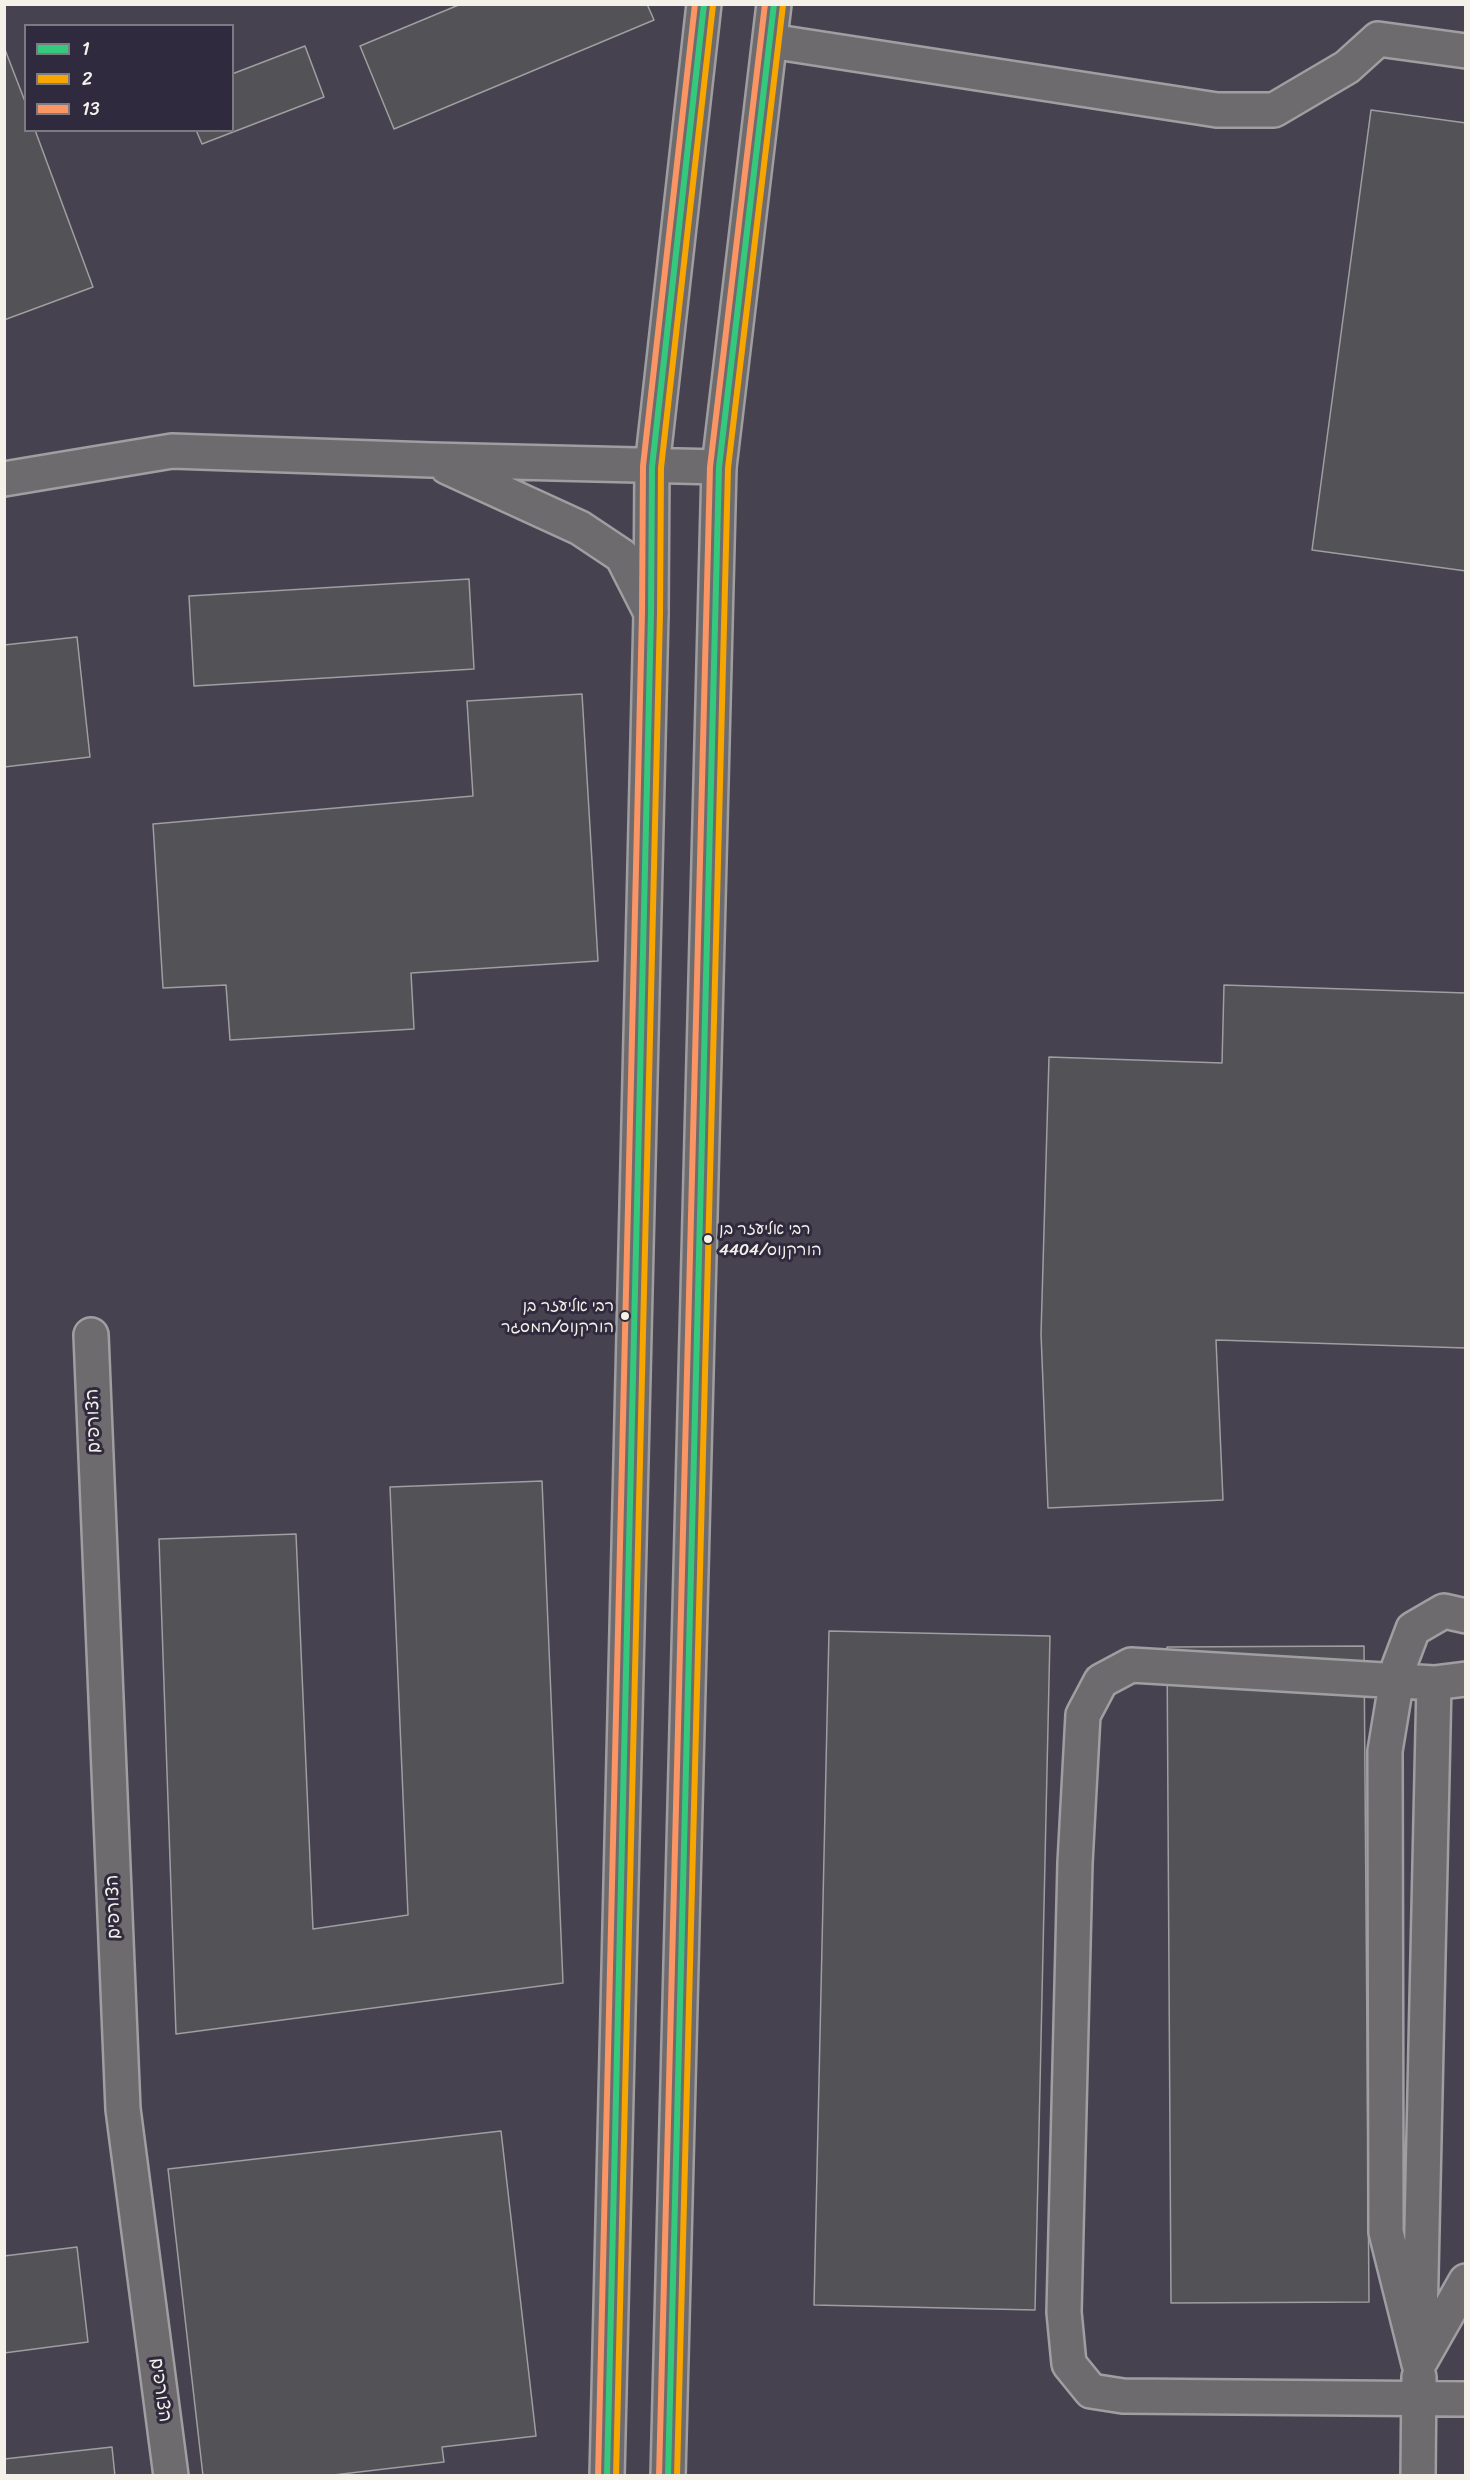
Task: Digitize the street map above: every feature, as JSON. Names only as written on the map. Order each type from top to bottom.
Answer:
[{"type":"street","points":[[607,2475],[651,613],[652,467],[704,4]]},
{"type":"street","points":[[668,2475],[718,467],[774,4]]},
{"type":"street","points":[[770,41],[1216,110],[1274,110],[1347,67],[1378,39],[1466,51]]},
{"type":"street","points":[[4,479],[172,451],[652,467],[718,467]]},
{"type":"street","points":[[431,460],[580,528],[622,556],[651,613]]},
{"type":"street","name":"הצורפים","points":[[91,1335],[123,2109],[171,2475]]},
{"type":"street","points":[[1419,2364],[1386,2232],[1385,1751],[1399,1666],[1413,1629],[1444,1611],[1466,1616]]},
{"type":"street","points":[[1466,1679],[1434,1683],[1131,1665],[1101,1681],[1083,1716],[1074,1886],[1064,2312],[1069,2364],[1091,2391],[1123,2396],[1466,2400]]},
{"type":"street","points":[[1418,2475],[1434,1683]]},
{"type":"street","points":[[1419,2364],[1466,2281]]},
{"type":"shaded area","points":[[5,5],[1465,5],[1465,2475],[5,2475]]},
{"type":"building","points":[[461,4],[647,4],[654,20],[394,129],[360,46]]},
{"type":"building","points":[[305,46],[324,97],[234,132],[234,73]]},
{"type":"building","points":[[4,47],[24,99],[24,132],[36,132],[93,287],[4,320]]},
{"type":"building","points":[[1371,110],[1466,123],[1466,571],[1312,550]]},
{"type":"building","points":[[197,132],[233,132],[202,144]]},
{"type":"building","points":[[469,579],[474,669],[194,686],[189,596]]},
{"type":"building","points":[[77,637],[90,757],[4,767],[4,645]]},
{"type":"building","points":[[582,694],[598,961],[411,973],[414,1029],[230,1040],[226,985],[163,988],[153,824],[473,796],[467,701]]},
{"type":"building","points":[[1224,985],[1466,993],[1466,1348],[1216,1340],[1223,1500],[1048,1508],[1041,1334],[1049,1057],[1222,1063]]},
{"type":"building","points":[[542,1481],[563,1983],[176,2034],[159,1539],[296,1534],[313,1929],[408,1915],[390,1487]]},
{"type":"building","points":[[829,1631],[1050,1636],[1035,2310],[814,2305]]},
{"type":"building","points":[[1364,1646],[1369,2302],[1171,2303],[1167,1647]]},
{"type":"building","points":[[501,2131],[536,2436],[442,2447],[444,2462],[325,2476],[203,2476],[168,2169]]},
{"type":"building","points":[[77,2247],[88,2342],[4,2353],[4,2256]]},
{"type":"building","points":[[112,2447],[115,2476],[4,2476],[4,2459]]},
{"type":"transit line","name":"13","points":[[598,2476],[642,613],[643,466],[695,4]]},
{"type":"transit line","name":"1","points":[[607,2476],[651,613],[652,467],[704,4]]},
{"type":"transit line","name":"13","points":[[659,2476],[710,467],[765,4]]},
{"type":"transit line","name":"1","points":[[668,2476],[719,467],[774,4]]},
{"type":"transit line","name":"2","points":[[616,2476],[660,613],[661,468],[713,5]]},
{"type":"transit line","name":"2","points":[[677,2476],[728,468],[783,5]]},
{"type":"place","name":"רבי אליעזר בן הורקנוס/4404","points":[[708,1239]]},
{"type":"place","name":"רבי אליעזר בן הורקנוס/המסגר","points":[[625,1316]]}]
